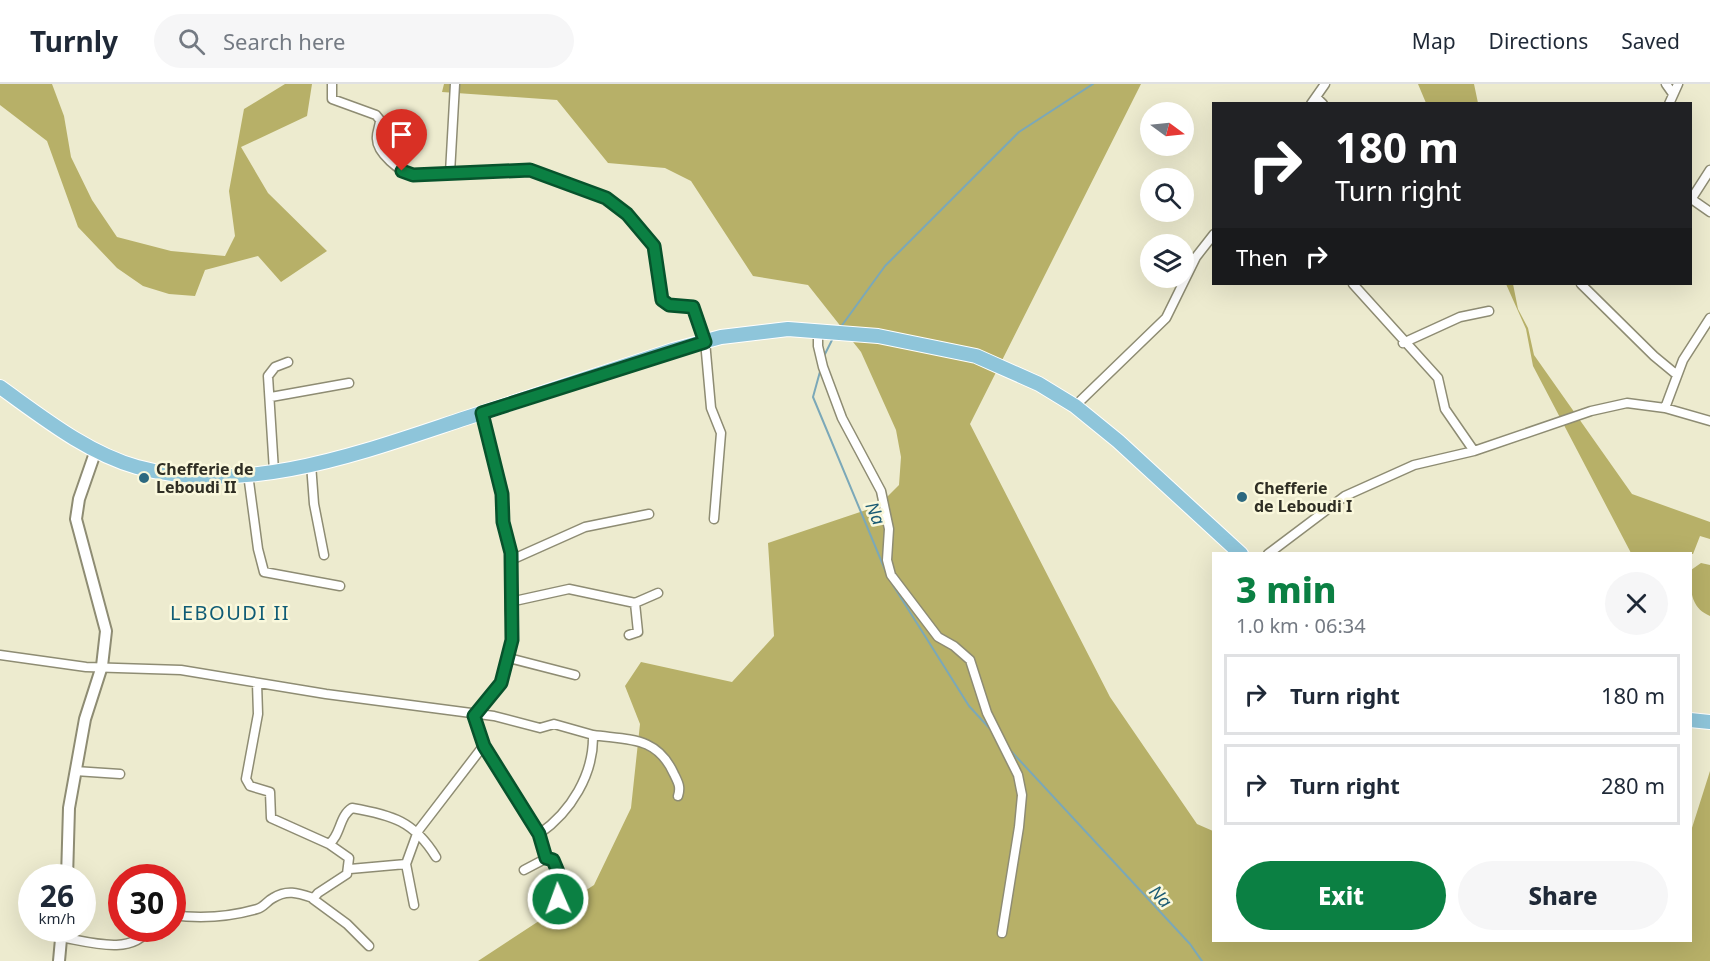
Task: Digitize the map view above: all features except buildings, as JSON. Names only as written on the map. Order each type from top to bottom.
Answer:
[{"type":"main road","points":[[0,387],[96,450],[138,467],[195,475],[248,474],[351,455],[705,342],[762,331],[818,330],[878,336],[976,356],[1038,384],[1075,406],[1118,441],[1239,552]]},
{"type":"main road","points":[[1692,720],[1710,722]]},
{"type":"street","points":[[332,84],[332,99],[376,115],[380,124],[376,140],[380,148],[402,171],[413,175],[530,170],[575,185],[617,205],[645,233],[654,246],[662,300],[669,305],[693,307],[705,342],[711,408],[721,432],[720,457],[714,487],[714,519]]},
{"type":"street","points":[[450,173],[455,84]]},
{"type":"street","points":[[1313,100],[1325,84]]},
{"type":"street","points":[[1666,84],[1673,94]]},
{"type":"street","points":[[1670,102],[1678,84]]},
{"type":"street","points":[[1692,197],[1710,170]]},
{"type":"street","points":[[1692,199],[1710,212]]},
{"type":"street","points":[[1075,406],[1166,318],[1196,257],[1212,237]]},
{"type":"street","points":[[1354,285],[1437,378],[1446,409],[1474,452]]},
{"type":"street","points":[[1582,285],[1654,356],[1677,375]]},
{"type":"street","points":[[1403,342],[1460,317],[1489,311]]},
{"type":"street","points":[[1665,408],[1677,375],[1710,318]]},
{"type":"street","points":[[818,330],[818,346],[842,418],[881,491],[889,529],[887,560],[891,575],[938,637],[954,646],[969,660],[987,713],[1018,775],[1022,795],[1019,827],[1002,933]]},
{"type":"street","points":[[274,471],[270,371],[288,362]]},
{"type":"street","points":[[271,397],[349,383]]},
{"type":"street","points":[[1271,552],[1345,496],[1414,465],[1474,452],[1608,406],[1627,403],[1665,408],[1710,421]]},
{"type":"street","points":[[474,716],[498,688],[509,658],[512,640],[511,560],[503,522],[502,494],[482,413]]},
{"type":"street","points":[[67,864],[67,828],[75,771],[85,719],[102,666],[105,621],[76,519],[79,499],[96,450]]},
{"type":"street","points":[[311,464],[314,504],[324,555]]},
{"type":"street","points":[[248,474],[258,549],[264,572],[340,586]]},
{"type":"street","points":[[511,560],[585,527],[649,514]]},
{"type":"street","points":[[510,602],[569,589],[635,603],[658,593]]},
{"type":"street","points":[[629,635],[638,632],[635,603]]},
{"type":"street","points":[[0,655],[86,667],[181,670],[474,716],[494,716],[540,728],[554,724],[593,735],[649,743],[668,759],[680,789],[678,796]]},
{"type":"street","points":[[509,658],[575,675]]},
{"type":"street","points":[[257,683],[258,714],[245,772],[246,779],[250,786],[270,792],[271,818],[329,844],[349,858],[350,869],[347,874],[313,898]]},
{"type":"street","points":[[474,716],[484,746],[539,834],[546,858]]},
{"type":"street","points":[[539,834],[555,823],[574,799],[593,755],[593,735]]},
{"type":"street","points":[[414,905],[406,864],[418,831],[484,746]]},
{"type":"street","points":[[75,771],[120,774]]},
{"type":"street","points":[[329,844],[337,833],[345,813],[351,808],[402,820],[418,831],[436,857]]},
{"type":"street","points":[[524,870],[546,858],[553,860],[558,872],[558,899],[550,918]]},
{"type":"street","points":[[350,869],[406,864]]},
{"type":"street","points":[[186,917],[227,916],[260,908],[273,897],[291,891],[313,898],[323,908],[347,924],[369,946]]},
{"type":"street","points":[[56,961],[59,942]]},
{"type":"street","points":[[96,942],[110,945],[134,942]]},
{"type":"shaded area","points":[[0,84],[52,84],[64,116],[71,157],[92,200],[117,237],[171,251],[225,256],[235,236],[229,191],[244,109],[285,84],[312,84],[307,116],[241,147],[268,193],[327,251],[281,282],[258,256],[205,270],[195,296],[169,294],[143,286],[117,268],[78,227],[47,141],[0,105]]},
{"type":"shaded area","points":[[444,84],[1141,84],[970,424],[1110,697],[1197,824],[1212,831],[1212,942],[1692,942],[1692,828],[1710,771],[1710,961],[478,961],[594,885],[631,808],[640,724],[625,686],[641,662],[732,682],[774,636],[768,543],[878,506],[899,485],[901,457],[896,430],[861,352],[808,285],[753,276],[691,181],[665,168],[608,163],[557,100],[442,92]]},
{"type":"shaded area","points":[[1418,84],[1474,84],[1478,102],[1426,102]]},
{"type":"shaded area","points":[[1506,285],[1513,285],[1518,309],[1528,328],[1534,355],[1632,494],[1710,522],[1710,539],[1700,536],[1693,554],[1692,552],[1630,552],[1533,366],[1526,329]]},
{"type":"shaded area","points":[[1701,563],[1710,565],[1710,616],[1703,613],[1695,603],[1692,594],[1692,569]]},
{"type":"waterway","name":"Na","points":[[840,328],[885,266],[1019,132],[1093,84]]},
{"type":"waterway","name":"Na","points":[[824,356],[833,338]]},
{"type":"waterway","name":"Na","points":[[821,368],[813,397],[888,577]]},
{"type":"waterway","name":"Na","points":[[891,582],[969,706],[992,731]]},
{"type":"waterway","name":"Na","points":[[1010,750],[1190,944],[1202,961]]},
{"type":"place","name":"Chefferie de Leboudi II","points":[[144,478]]},
{"type":"place","name":"Chefferie de Leboudi I","points":[[1242,497]]},
{"type":"district","name":"LEBOUDI II","points":[[230,612]]},
{"type":"route","points":[[402,171],[413,175],[530,170],[606,198],[627,214],[654,246],[662,300],[669,305],[693,307],[696,310],[705,342],[673,350],[482,413],[502,494],[503,522],[511,553],[512,640],[501,683],[474,716],[484,746],[539,834],[546,858],[553,860],[558,872],[558,899]]}]
